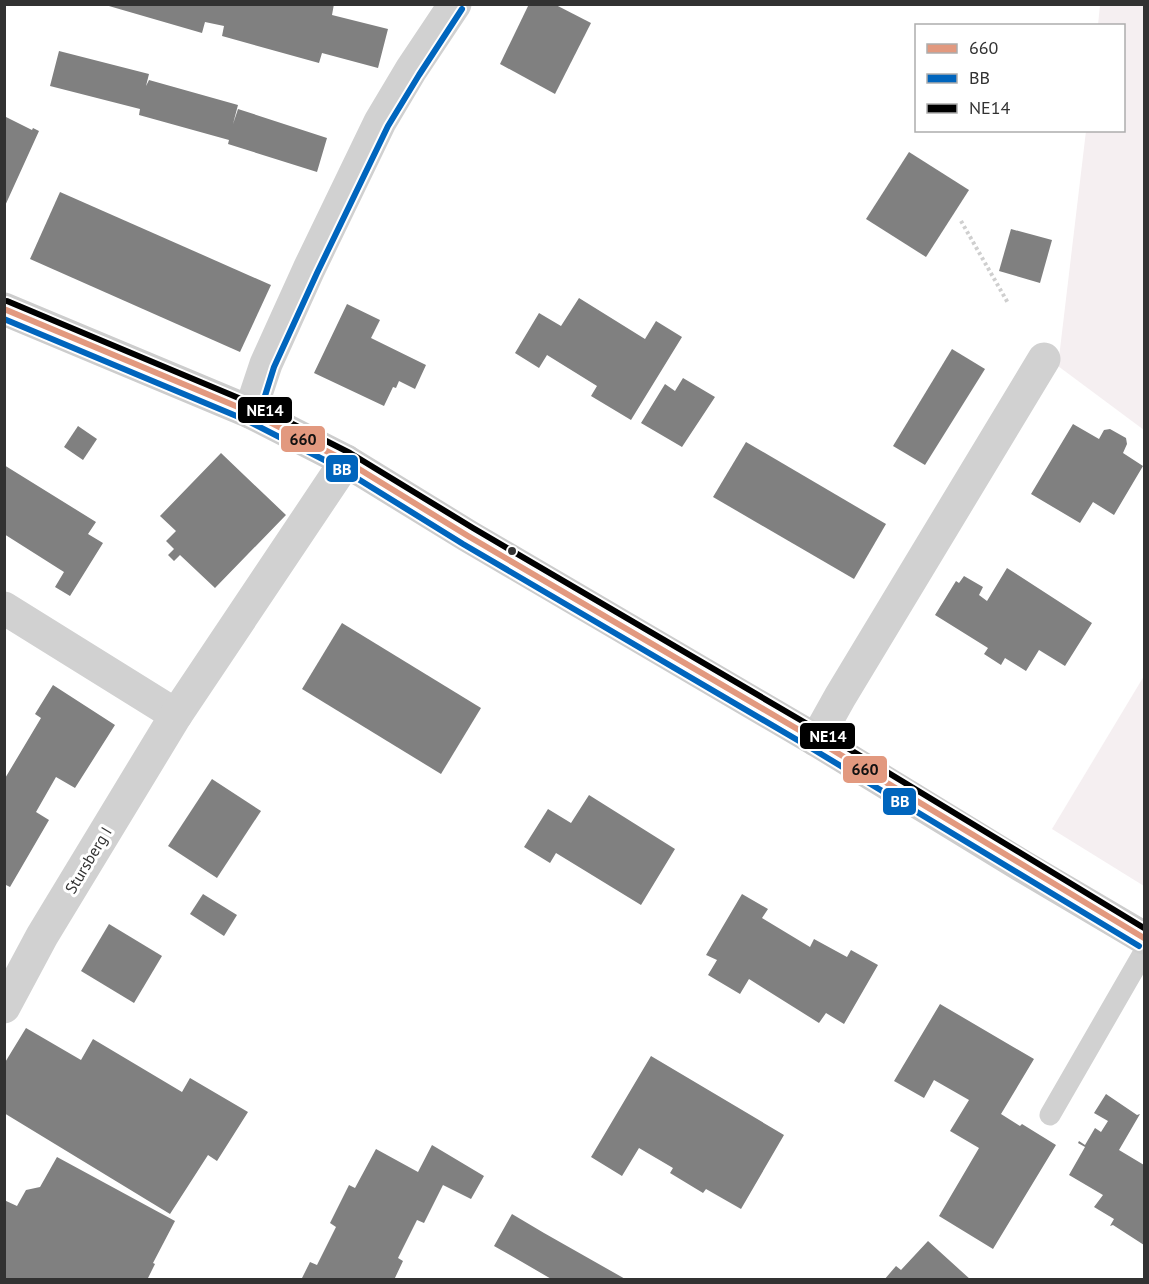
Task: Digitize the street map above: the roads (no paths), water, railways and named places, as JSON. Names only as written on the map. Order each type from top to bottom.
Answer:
[{"type":"main road","points":[[4,309],[250,412],[346,461],[1144,938]]},
{"type":"street","points":[[250,412],[276,344],[380,122],[452,6]]},
{"type":"street","points":[[816,740],[840,696],[1044,359]]},
{"type":"street","name":"Stursberg I","points":[[4,1006],[42,936],[176,715],[346,461]]},
{"type":"street","points":[[4,608],[176,715]]},
{"type":"lane","points":[[1050,1115],[1144,952]]}]
